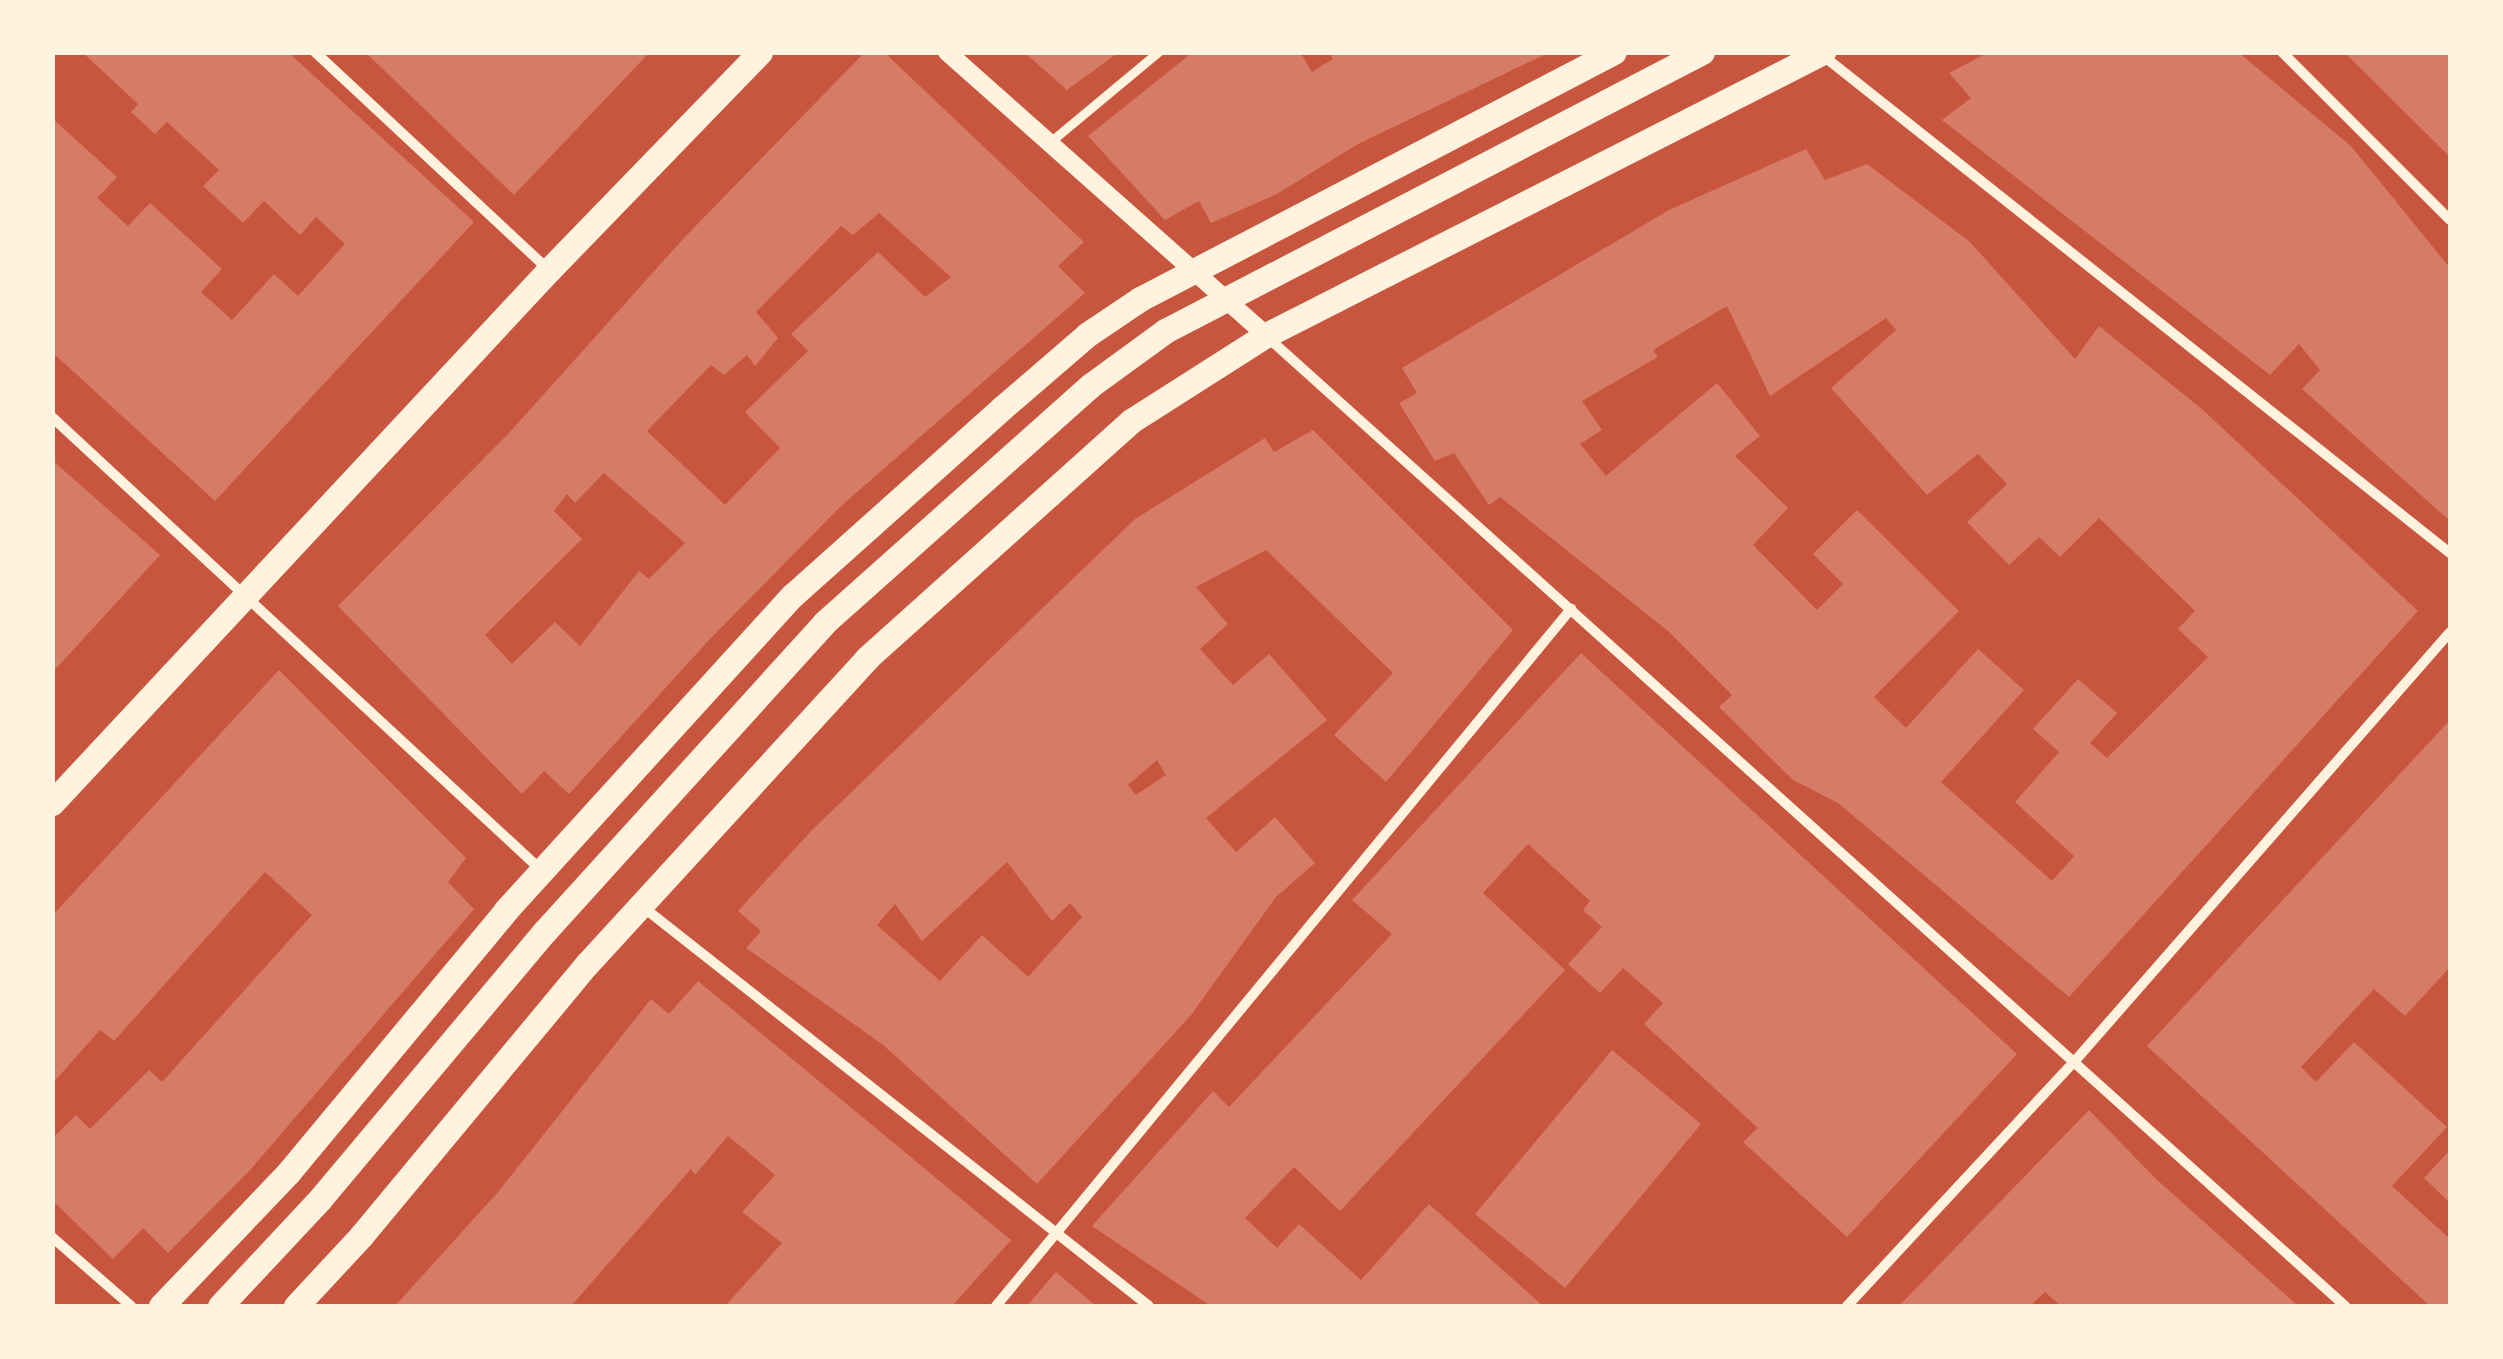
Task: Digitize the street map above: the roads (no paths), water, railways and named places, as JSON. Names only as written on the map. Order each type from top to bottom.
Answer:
[{"type":"main road","points":[[52,803],[549,270],[760,52]]},
{"type":"main road","points":[[162,1306],[288,1173],[542,871],[793,595],[1088,334],[1193,270],[1614,52]]},
{"type":"main road","points":[[220,1306],[320,1199],[546,931],[825,622],[1092,385],[1165,330],[1702,52]]},
{"type":"main road","points":[[296,1306],[642,906],[867,658],[1067,475],[1131,422],[1266,335],[1822,53]]},
{"type":"street","points":[[315,52],[549,270]]},
{"type":"street","points":[[947,52],[2345,1306]]},
{"type":"street","points":[[1050,142],[1158,52]]},
{"type":"street","points":[[2282,52],[2450,220]]},
{"type":"street","points":[[1822,53],[2450,553]]},
{"type":"street","points":[[52,417],[542,871]]},
{"type":"street","points":[[996,1306],[1571,609]]},
{"type":"street","points":[[1847,1306],[2074,1062],[2450,632]]},
{"type":"street","points":[[642,906],[1149,1306]]},
{"type":"street","points":[[52,1238],[132,1306]]}]
